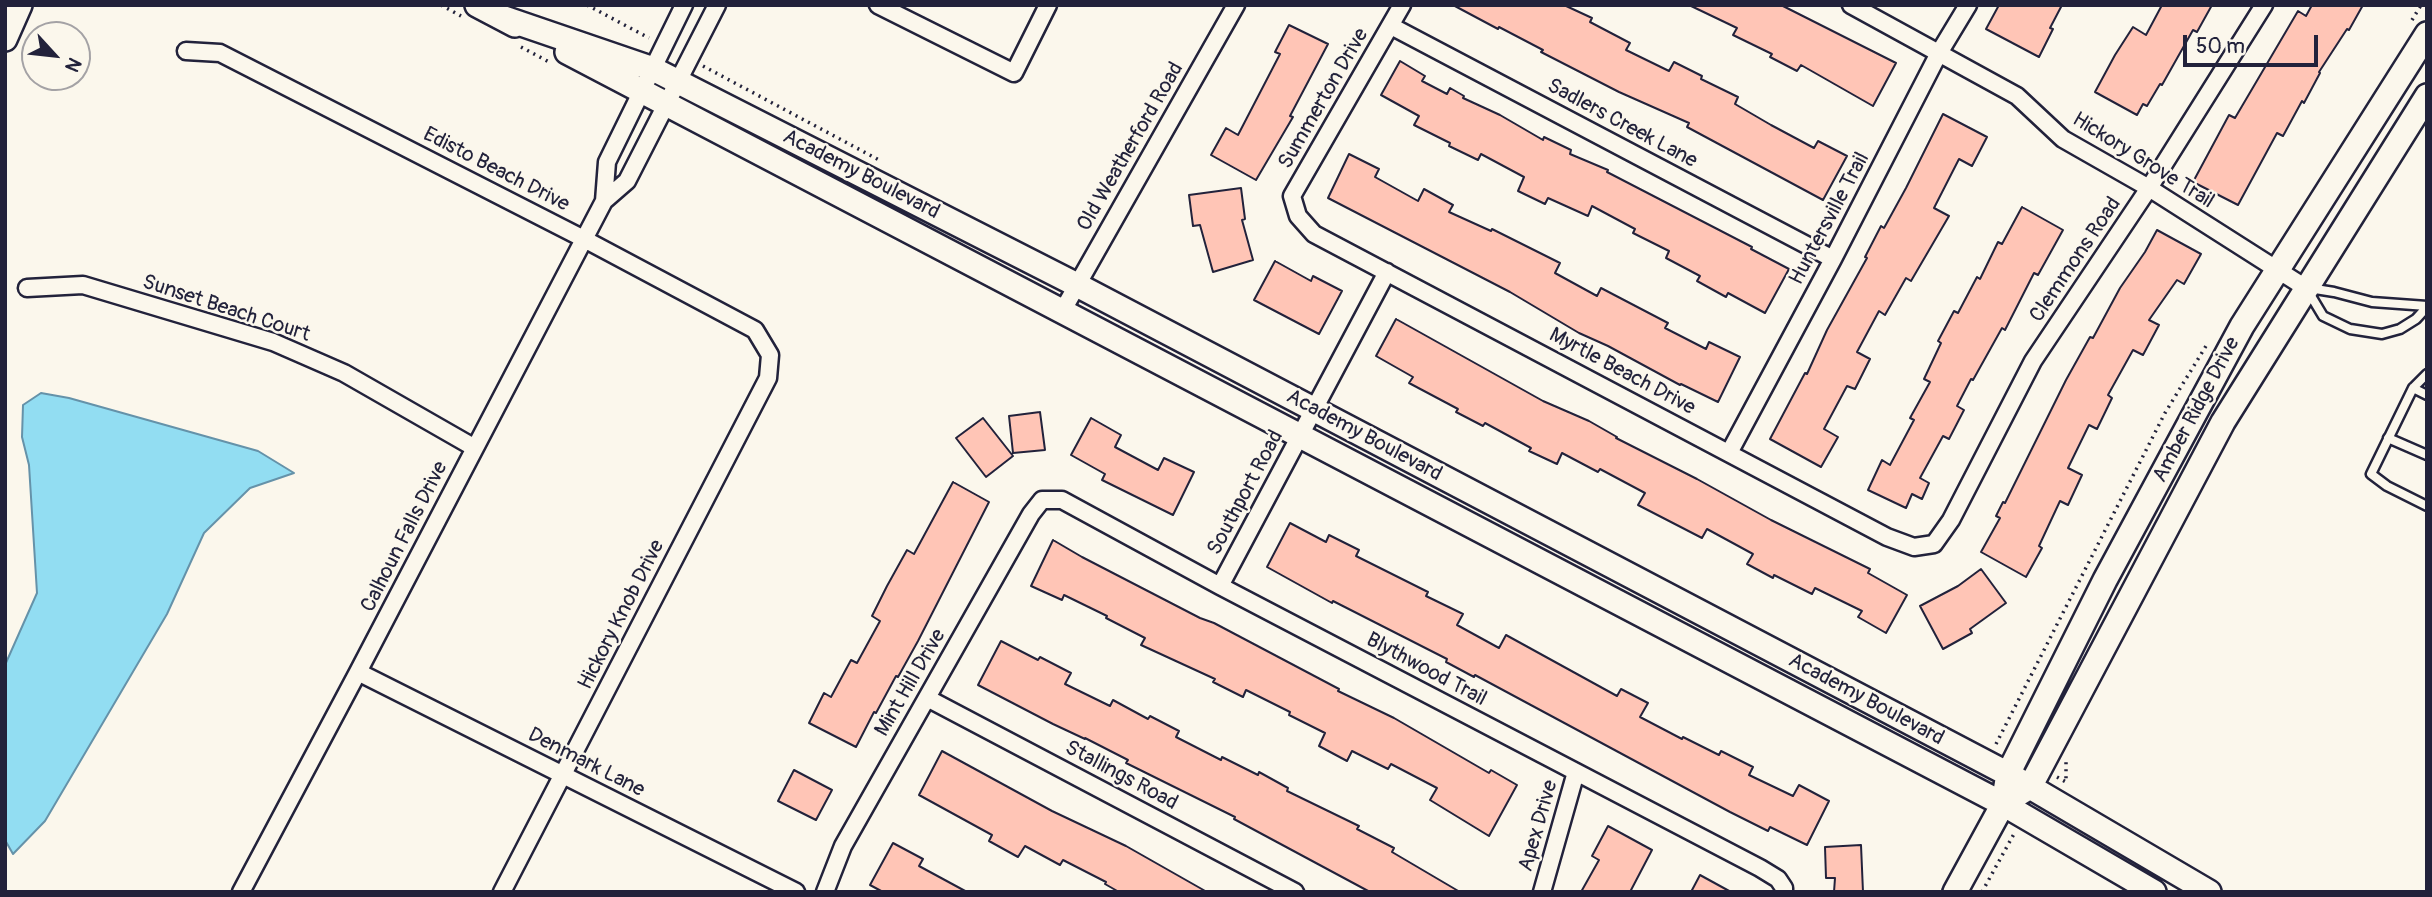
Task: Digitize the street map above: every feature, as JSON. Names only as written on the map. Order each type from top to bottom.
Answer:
[{"type":"main road","points":[[5,39],[20,5]]},
{"type":"main road","name":"Academy Boulevard","points":[[477,5],[1301,434],[2003,804],[2154,892]]},
{"type":"main road","name":"Academy Boulevard","points":[[501,18],[653,69],[1077,285],[2008,774],[2209,892]]},
{"type":"main road","name":"Amber Ridge Drive","points":[[1955,892],[2003,804],[2008,774],[2105,580],[2242,326],[2427,34]]},
{"type":"main road","name":"Amber Ridge Drive","points":[[2003,804],[2030,787],[2224,422],[2427,96]]},
{"type":"street","name":"Calhoun Falls Drive","points":[[604,201],[607,162],[684,5]]},
{"type":"street","name":"Calhoun Falls Drive","points":[[241,892],[604,201],[627,181],[717,5]]},
{"type":"street","points":[[878,5],[1014,73],[1048,5]]},
{"type":"street","name":"Old Weatherford Road","points":[[1063,310],[1236,5]]},
{"type":"street","name":"Summerton Drive","points":[[1298,216],[1293,195],[1402,5]]},
{"type":"street","name":"Hickory Grove Trail","points":[[1851,5],[2017,96],[2063,139],[2149,188],[2306,288]]},
{"type":"street","name":"Huntersville Trail","points":[[1729,453],[1940,53],[1968,5]]},
{"type":"street","name":"Clemmons Road","points":[[1934,544],[1951,520],[2033,361],[2149,188],[2264,5]]},
{"type":"street","name":"Sadlers Creek Lane","points":[[1391,26],[1833,259]]},
{"type":"street","name":"Edisto Beach Drive","points":[[186,51],[220,53],[584,239],[755,330],[770,355]]},
{"type":"street","name":"Myrtle Beach Drive","points":[[1298,216],[1314,234],[1887,537],[1914,547],[1934,544]]},
{"type":"street","name":"Southport Road","points":[[1220,586],[1387,272]]},
{"type":"street","name":"Sunset Beach Court","points":[[26,288],[83,285],[273,342],[344,373],[475,448]]},
{"type":"street","name":"Hickory Knob Drive","points":[[502,892],[768,378],[770,355]]},
{"type":"street","name":"Blythwood Trail","points":[[1042,500],[1062,500],[1220,586],[1760,869],[1778,879],[1784,890]]},
{"type":"street","name":"Mint Hill Drive","points":[[825,892],[843,846],[1031,514],[1042,500]]},
{"type":"street","name":"Denmark Lane","points":[[358,672],[796,892]]},
{"type":"street","name":"Stallings Road","points":[[926,698],[1295,892]]},
{"type":"street","name":"Apex Drive","points":[[1542,892],[1576,772]]},
{"type":"lane","points":[[2306,288],[2323,316],[2350,329],[2382,334],[2400,328],[2427,307]]},
{"type":"lane","points":[[2306,288],[2372,302],[2427,307]]},
{"type":"lane","points":[[2427,374],[2413,388],[2371,474],[2387,486],[2427,506]]},
{"type":"lane","points":[[2413,388],[2427,396]]},
{"type":"lane","points":[[2388,438],[2427,455]]},
{"type":"water","points":[[41,393],[69,398],[258,451],[294,473],[250,488],[204,533],[167,614],[45,821],[13,854],[5,840],[5,665],[37,593],[29,465],[22,437],[23,405]]},
{"type":"building","points":[[1453,5],[1564,5],[1592,18],[1590,22],[1630,43],[1626,50],[1669,71],[1674,62],[1738,97],[1735,104],[1771,125],[1814,148],[1818,141],[1847,156],[1823,200],[1687,127],[1689,123],[1619,92]]},
{"type":"building","points":[[1689,5],[1781,5],[1896,63],[1873,106],[1801,65],[1797,71],[1770,57],[1772,54],[1733,35],[1737,28]]},
{"type":"building","points":[[1999,5],[2062,5],[2039,57],[1986,29]]},
{"type":"building","points":[[2162,5],[2212,5],[2197,32],[2193,30],[2162,85],[2160,84],[2147,106],[2143,104],[2137,115],[2095,92],[2133,27],[2146,35]]},
{"type":"building","points":[[2312,5],[2363,5],[2319,72],[2304,103],[2302,101],[2283,136],[2277,133],[2238,205],[2193,182],[2229,115],[2235,118],[2298,11],[2306,16]]},
{"type":"building","points":[[1289,25],[1328,44],[1290,116],[1293,117],[1256,180],[1211,155],[1226,128],[1238,135],[1280,54],[1275,52]]},
{"type":"building","points":[[1400,61],[1425,76],[1422,81],[1447,94],[1450,88],[1464,96],[1463,98],[1500,115],[1543,140],[1544,137],[1571,150],[1570,154],[1608,170],[1607,172],[1789,269],[1765,313],[1728,293],[1726,297],[1697,281],[1700,276],[1666,258],[1669,251],[1633,233],[1635,229],[1592,206],[1588,216],[1548,198],[1545,204],[1518,191],[1524,177],[1481,154],[1478,160],[1414,125],[1419,116],[1381,95]]},
{"type":"building","points":[[1943,114],[1987,137],[1972,166],[1959,159],[1934,208],[1949,216],[1911,281],[1906,278],[1885,315],[1879,311],[1857,352],[1870,359],[1855,389],[1847,386],[1824,429],[1838,437],[1821,467],[1770,439],[1805,373],[1807,374],[1881,226],[1884,228]]},
{"type":"building","points":[[1349,154],[1379,169],[1375,177],[1418,201],[1424,189],[1453,205],[1449,212],[1491,231],[1492,229],[1560,263],[1555,273],[1597,296],[1601,288],[1668,323],[1665,328],[1706,349],[1709,342],[1740,357],[1718,402],[1579,333],[1510,292],[1328,198]]},
{"type":"building","points":[[1241,188],[1245,219],[1242,220],[1253,260],[1213,272],[1200,225],[1193,226],[1189,195]]},
{"type":"building","points":[[2022,207],[2063,230],[2038,275],[2034,273],[2005,330],[2002,328],[1973,380],[1971,379],[1957,406],[1964,410],[1949,439],[1943,436],[1920,478],[1929,483],[1922,499],[1912,494],[1906,508],[1868,490],[1882,460],[1890,465],[1914,420],[1910,418],[1930,382],[1924,379],[1941,343],[1938,341],[1954,311],[1958,313],[1977,277],[1980,279],[1998,242],[2002,244]]},
{"type":"building","points":[[2157,230],[2201,254],[2184,284],[2177,280],[2149,320],[2159,325],[2143,355],[2133,350],[2108,395],[2112,398],[2097,429],[2089,425],[2068,468],[2082,475],[2068,505],[2060,501],[2039,546],[2042,548],[2026,577],[1981,552],[2000,518],[1996,516],[2066,380]]},
{"type":"building","points":[[1275,261],[1311,281],[1313,276],[1342,291],[1319,334],[1254,300]]},
{"type":"building","points":[[1396,319],[1543,401],[1589,421],[1771,520],[1870,569],[1868,573],[1907,595],[1886,633],[1858,617],[1862,611],[1815,588],[1812,594],[1747,564],[1753,554],[1707,529],[1702,538],[1638,505],[1645,493],[1600,469],[1598,472],[1562,453],[1557,464],[1529,451],[1531,448],[1485,423],[1483,426],[1456,412],[1458,409],[1409,383],[1413,377],[1376,356]]},
{"type":"building","points":[[1040,412],[1045,450],[1013,453],[1009,416]]},
{"type":"building","points":[[983,418],[1013,456],[986,477],[956,438]]},
{"type":"building","points":[[1091,418],[1121,435],[1115,447],[1158,470],[1164,458],[1194,472],[1173,515],[1102,480],[1105,474],[1071,455]]},
{"type":"building","points":[[953,482],[989,502],[918,641],[876,713],[874,712],[856,747],[809,723],[824,693],[831,697],[851,660],[857,663],[880,621],[872,616],[887,586],[907,550],[914,554]]},
{"type":"building","points":[[1290,523],[1326,542],[1329,535],[1359,550],[1356,556],[1428,592],[1426,596],[1463,614],[1457,625],[1499,648],[1506,635],[1617,696],[1621,689],[1648,703],[1640,717],[1682,739],[1683,737],[1719,755],[1721,751],[1753,767],[1749,775],[1793,796],[1799,785],[1829,801],[1807,845],[1770,827],[1768,831],[1730,812],[1446,662],[1447,659],[1333,601],[1332,603],[1267,567]]},
{"type":"building","points":[[1053,540],[1394,718],[1489,773],[1491,770],[1517,785],[1489,836],[1430,800],[1437,788],[1391,764],[1388,769],[1352,751],[1347,761],[1319,746],[1325,733],[1289,715],[1290,712],[1246,690],[1243,697],[1213,682],[1215,679],[1141,645],[1145,638],[1106,618],[1107,616],[1064,595],[1062,600],[1031,586]]},
{"type":"building","points":[[1981,569],[2006,603],[1970,629],[1972,633],[1943,649],[1920,606],[1958,586]]},
{"type":"building","points":[[1001,641],[1071,673],[1065,684],[1110,706],[1113,700],[1148,719],[1150,716],[1179,731],[1176,737],[1221,760],[1222,757],[1258,775],[1259,772],[1288,788],[1287,791],[1359,826],[1357,829],[1394,848],[1392,852],[1460,892],[1370,892],[1234,819],[1235,817],[1126,763],[1128,760],[978,685]]},
{"type":"building","points":[[942,751],[1052,811],[1126,846],[1207,892],[1119,892],[1105,884],[1106,882],[1063,860],[1060,865],[1025,846],[1018,857],[989,841],[992,835],[919,795]]},
{"type":"building","points":[[794,770],[832,790],[816,820],[778,801]]},
{"type":"building","points":[[1608,826],[1652,850],[1630,892],[1581,892],[1599,860],[1592,856]]},
{"type":"building","points":[[893,843],[923,859],[919,866],[967,892],[883,892],[870,885]]},
{"type":"building","points":[[1861,845],[1863,892],[1834,892],[1835,878],[1826,878],[1825,847]]},
{"type":"building","points":[[1700,875],[1731,892],[1691,892]]}]
